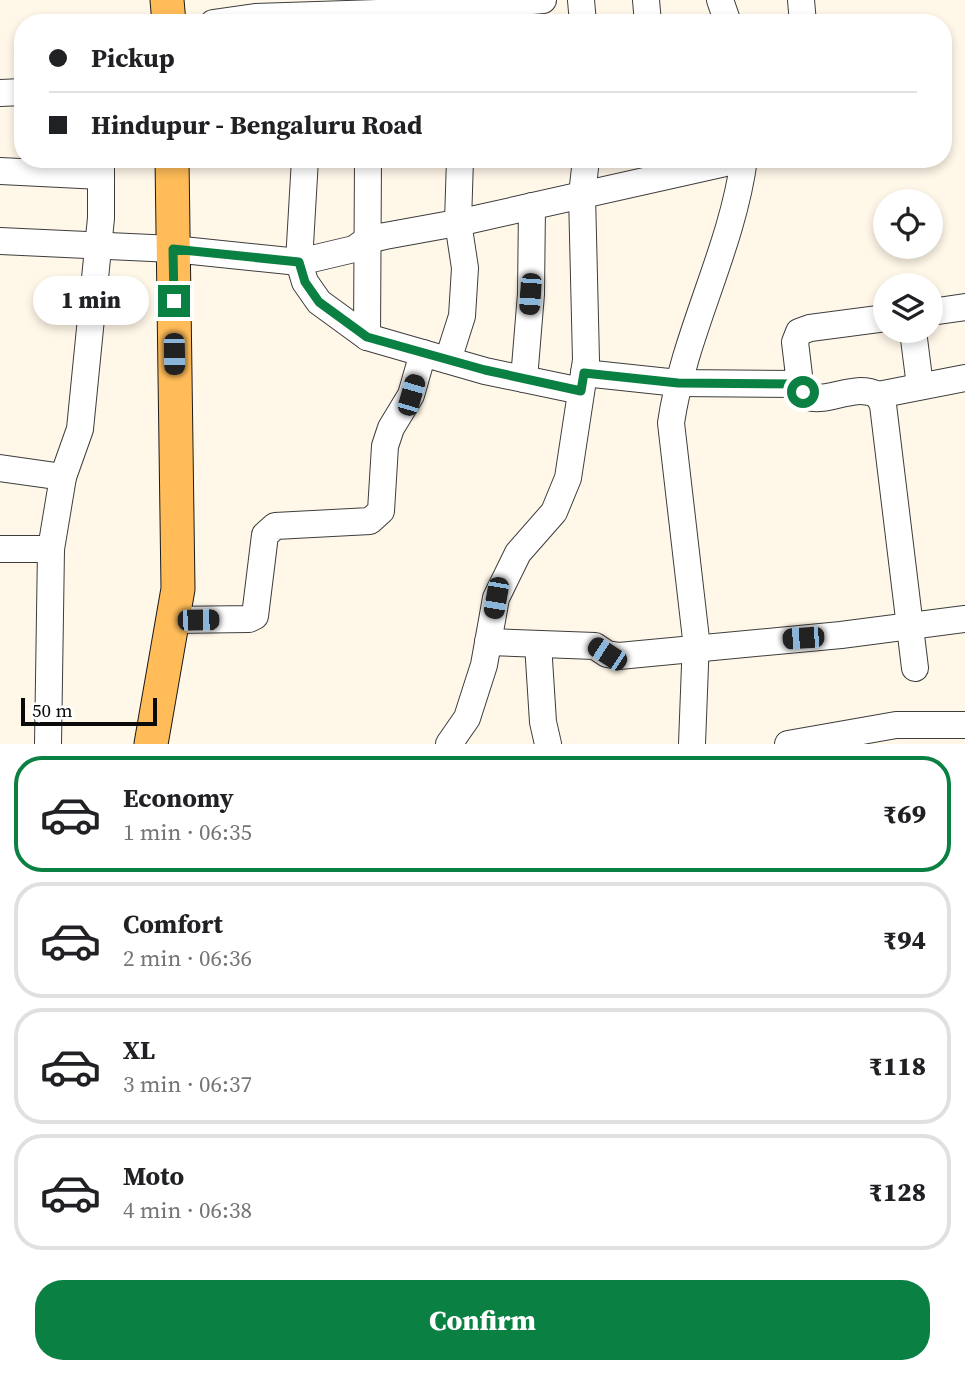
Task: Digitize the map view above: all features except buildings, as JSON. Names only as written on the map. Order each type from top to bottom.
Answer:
[{"type":"main road","points":[[151,744],[178,589],[172,168]]},
{"type":"street","points":[[258,9],[487,14],[543,0]]},
{"type":"street","points":[[0,171],[101,168],[98,248],[80,429],[63,477],[51,550],[45,744]]},
{"type":"street","points":[[304,168],[299,262],[305,282],[319,302],[367,337],[524,379],[800,384]]},
{"type":"street","points":[[367,337],[369,168]]},
{"type":"street","points":[[172,620],[249,619],[255,616],[265,535],[275,526],[370,521],[378,517],[381,512],[385,446],[391,428],[462,316],[465,268],[458,222],[460,168]]},
{"type":"street","points":[[449,744],[467,718],[488,642],[496,598],[518,553],[554,512],[568,478],[582,382],[586,313],[582,195],[585,168]]},
{"type":"street","points":[[0,242],[173,249],[299,262],[354,249],[366,240],[703,168]]},
{"type":"street","points":[[692,744],[695,648],[671,423],[678,383],[734,203],[741,168]]},
{"type":"street","points":[[524,379],[530,294],[531,206]]},
{"type":"street","points":[[943,310],[965,307]]},
{"type":"street","points":[[873,320],[810,328],[799,332],[795,342],[800,384],[807,397],[814,399],[853,390],[867,390],[878,395],[965,378]]},
{"type":"street","points":[[915,343],[920,386]]},
{"type":"street","points":[[878,395],[883,405],[915,668]]},
{"type":"street","points":[[0,468],[63,477]]},
{"type":"street","points":[[0,549],[51,550]]},
{"type":"street","points":[[488,642],[595,646],[607,654],[619,656],[965,619]]},
{"type":"street","points":[[538,644],[543,722],[548,744]]},
{"type":"street","points":[[788,744],[896,725],[965,725]]},
{"type":"route","points":[[174,301],[173,249],[299,262],[305,282],[319,302],[367,337],[485,370],[581,391],[584,373],[678,383],[800,384],[803,392]]}]
